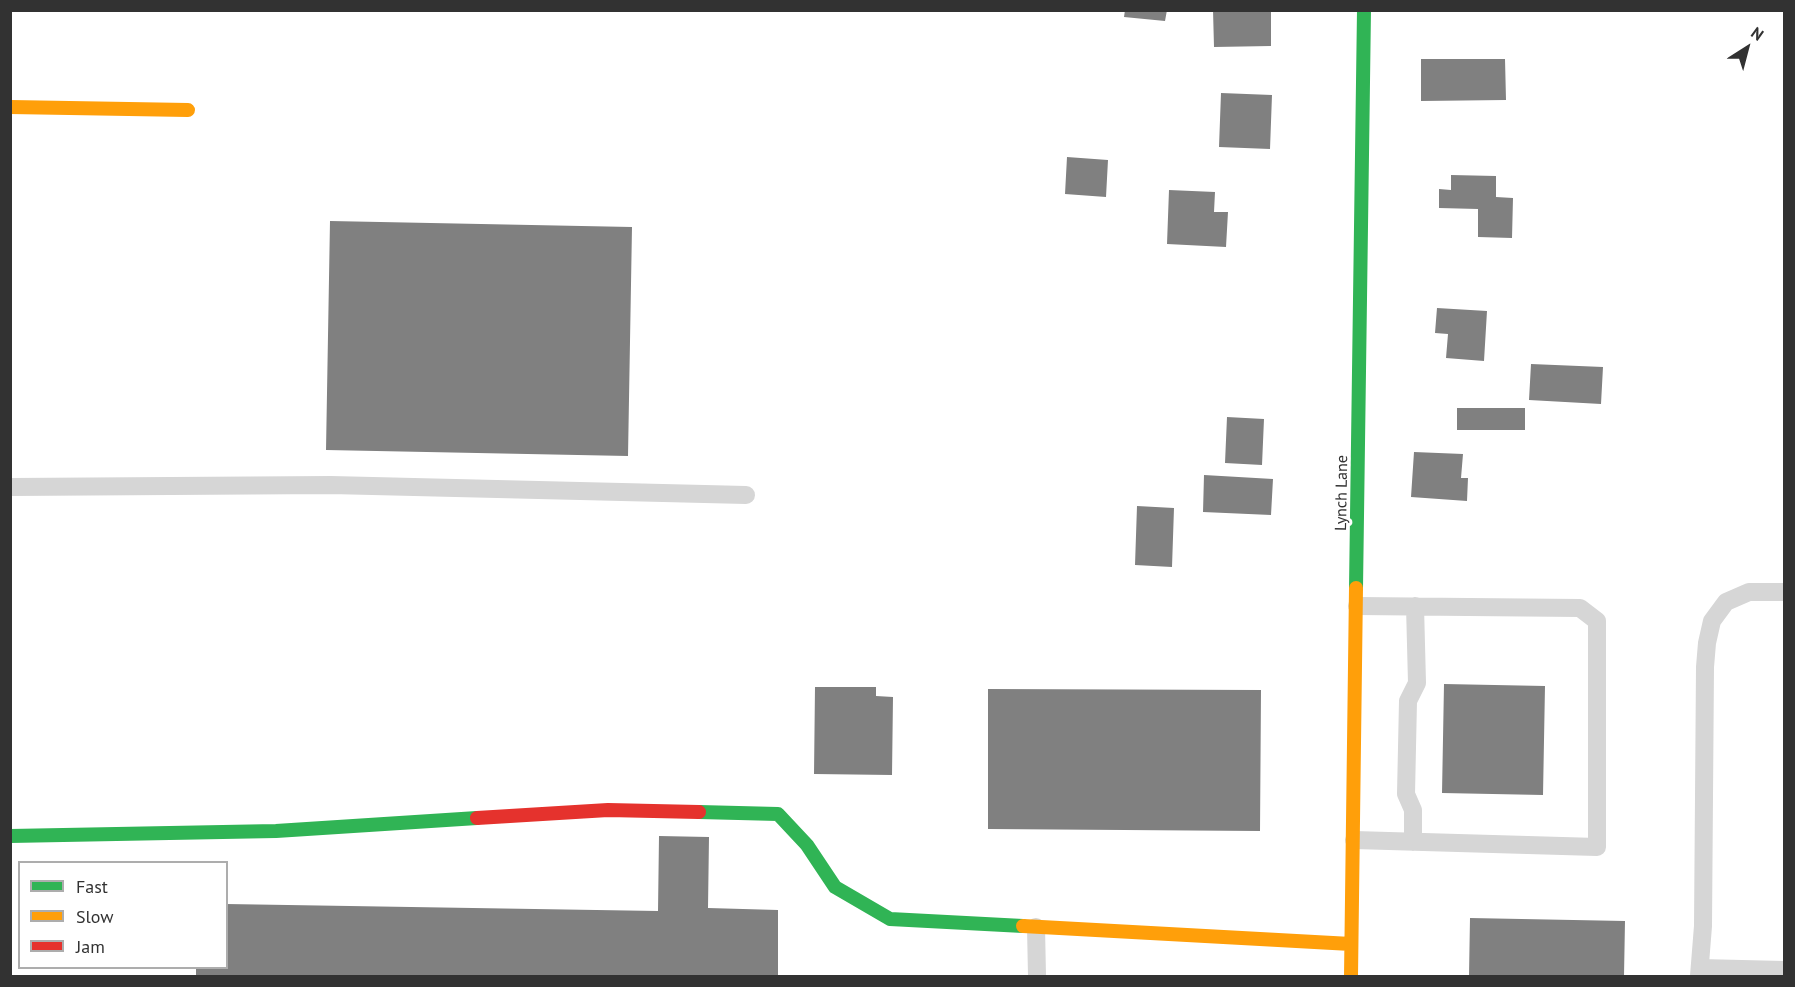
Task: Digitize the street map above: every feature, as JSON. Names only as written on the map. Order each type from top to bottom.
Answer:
[{"type":"street","name":"Lynch Lane","points":[[1351,976],[1364,10]]},
{"type":"street","points":[[10,107],[188,110]]},
{"type":"street","points":[[10,836],[276,831],[608,810],[778,814],[807,845],[835,887],[890,919],[1351,944]]},
{"type":"lane","points":[[10,487],[323,485],[746,495]]},
{"type":"lane","points":[[1785,592],[1749,592],[1726,602],[1712,621],[1707,643],[1700,972],[1785,970]]},
{"type":"lane","points":[[1354,840],[1597,847],[1596,621],[1581,608],[1357,606]]},
{"type":"lane","points":[[1413,842],[1413,810],[1406,794],[1408,701],[1417,683],[1415,606]]},
{"type":"lane","points":[[1036,927],[1037,976]]},
{"type":"building","points":[[1125,10],[1167,10],[1165,21],[1124,17]]},
{"type":"building","points":[[1213,10],[1271,10],[1271,46],[1214,47]]},
{"type":"building","points":[[1421,59],[1505,59],[1506,100],[1421,101]]},
{"type":"building","points":[[1221,93],[1272,95],[1270,149],[1219,147]]},
{"type":"building","points":[[1067,157],[1108,160],[1106,197],[1065,194]]},
{"type":"building","points":[[1451,175],[1496,176],[1496,197],[1513,198],[1512,238],[1478,237],[1478,209],[1439,208],[1439,189],[1451,190]]},
{"type":"building","points":[[1169,190],[1215,192],[1214,212],[1228,212],[1226,247],[1167,244]]},
{"type":"building","points":[[330,221],[632,227],[628,456],[326,450]]},
{"type":"building","points":[[1437,308],[1487,311],[1484,361],[1446,358],[1448,334],[1435,333]]},
{"type":"building","points":[[1531,364],[1603,367],[1601,404],[1529,400]]},
{"type":"building","points":[[1457,408],[1525,408],[1525,430],[1457,430]]},
{"type":"building","points":[[1227,417],[1264,419],[1262,465],[1225,463]]},
{"type":"building","points":[[1414,452],[1463,454],[1461,478],[1468,478],[1467,501],[1411,497]]},
{"type":"building","points":[[1204,475],[1273,479],[1271,515],[1203,512]]},
{"type":"building","points":[[1137,506],[1174,508],[1172,567],[1135,565]]},
{"type":"building","points":[[1444,684],[1545,686],[1543,795],[1442,793]]},
{"type":"building","points":[[815,687],[876,687],[876,696],[893,697],[892,775],[814,774]]},
{"type":"building","points":[[988,689],[1261,690],[1260,831],[988,829]]},
{"type":"building","points":[[659,836],[709,837],[708,908],[778,910],[778,976],[196,976],[196,969],[228,969],[228,904],[658,911]]},
{"type":"building","points":[[1470,918],[1625,921],[1624,976],[1469,976]]},
{"type":"traffic: fast","points":[[1356,588],[1364,10]]},
{"type":"traffic: fast","points":[[699,812],[778,814],[807,845],[835,887],[890,919],[1023,926]]},
{"type":"traffic: fast","points":[[10,836],[276,831],[477,818]]},
{"type":"traffic: slow","points":[[10,107],[188,110]]},
{"type":"traffic: slow","points":[[1351,976],[1356,588]]},
{"type":"traffic: slow","points":[[1023,926],[1351,944]]},
{"type":"traffic: jam","points":[[477,818],[608,810],[699,812]]}]
